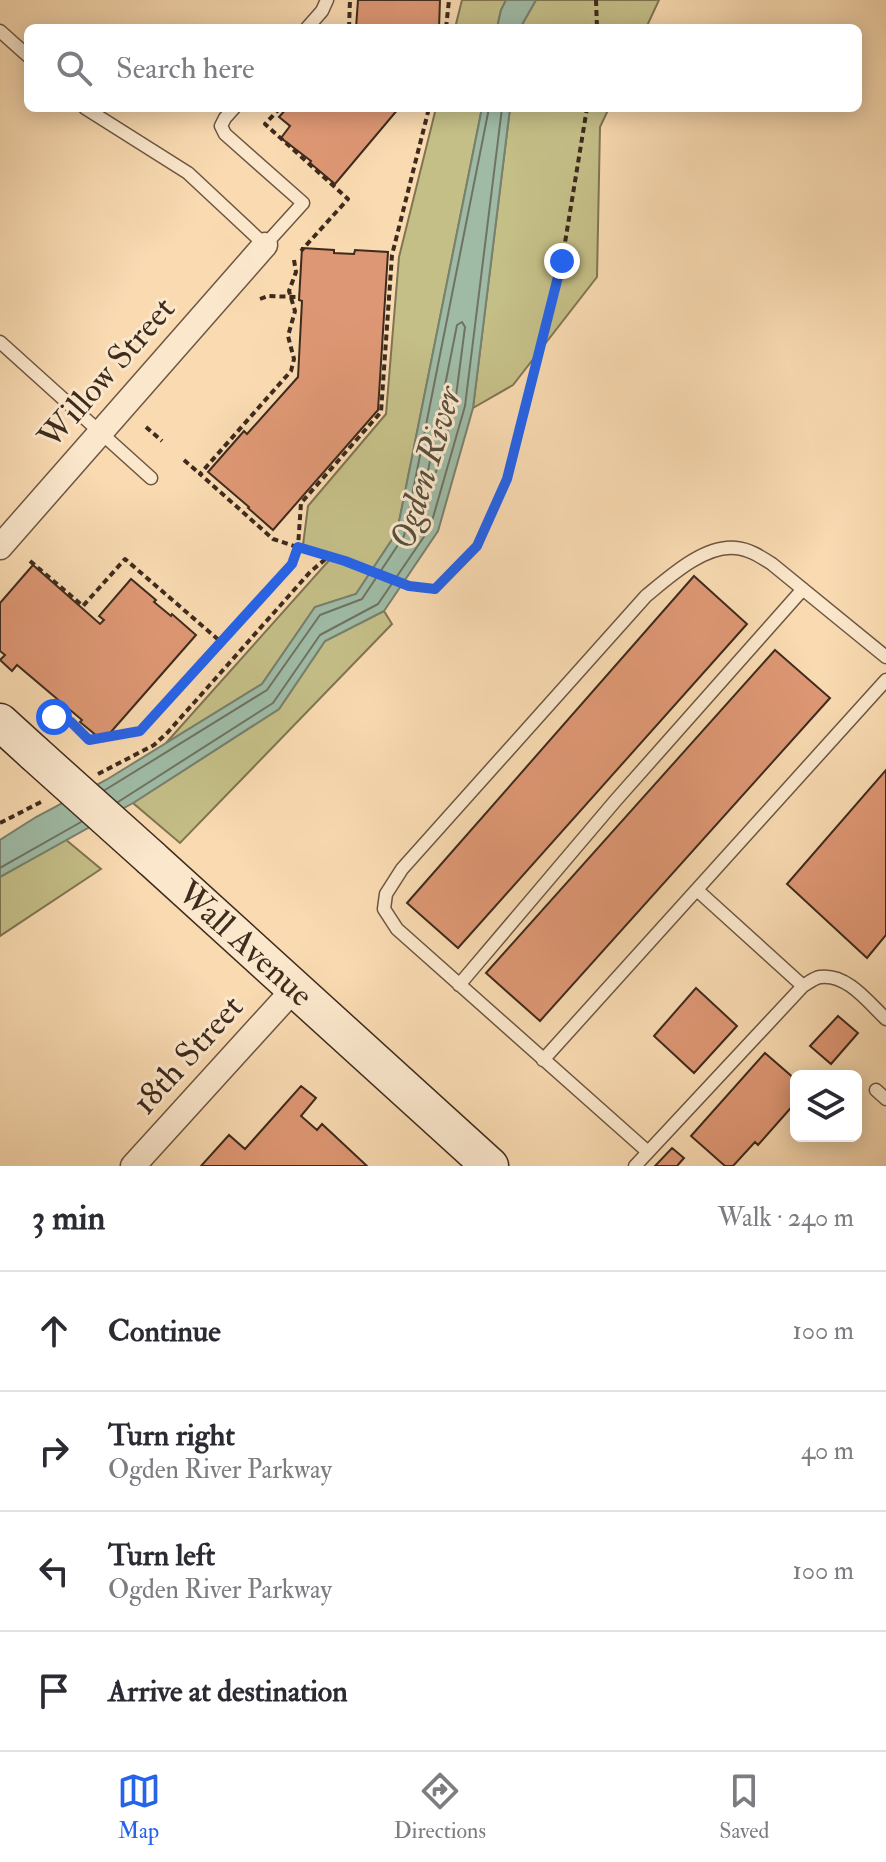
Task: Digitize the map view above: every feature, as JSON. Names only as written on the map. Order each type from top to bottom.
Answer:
[{"type":"main road","name":"Wall Avenue","points":[[0,722],[490,1166]]},
{"type":"street","name":"Willow Street","points":[[0,547],[265,245]]},
{"type":"street","name":"18th Street","points":[[133,1166],[294,989]]},
{"type":"lane","points":[[311,24],[327,0]]},
{"type":"lane","points":[[0,31],[24,52]]},
{"type":"lane","points":[[91,112],[188,173],[265,245],[303,203],[225,134],[221,126],[231,112]]},
{"type":"lane","points":[[0,342],[151,478]]},
{"type":"lane","points":[[648,1152],[397,929],[384,909],[386,894],[402,869],[636,606],[679,569],[711,552],[735,547],[757,554],[886,657]]},
{"type":"lane","points":[[459,985],[616,800],[803,589]]},
{"type":"lane","points":[[543,1060],[886,680]]},
{"type":"lane","points":[[697,890],[803,986]]},
{"type":"lane","points":[[635,1166],[803,986],[817,977],[842,981],[886,1019]]},
{"type":"path","points":[[349,24],[350,0]]},
{"type":"path","points":[[446,24],[449,0]]},
{"type":"path","points":[[596,0],[597,24]]},
{"type":"path","points":[[276,112],[265,124],[348,199],[301,251]]},
{"type":"path","points":[[54,717],[56,713],[71,722],[89,740],[140,731],[292,564],[298,547],[301,503],[381,412],[392,255],[428,112]]},
{"type":"path","points":[[184,460],[273,539],[345,561],[409,586],[435,589],[477,546],[507,479],[562,261],[586,112]]},
{"type":"path","points":[[200,474],[291,371],[294,359],[288,336],[295,311],[289,291],[296,272],[294,260]]},
{"type":"path","points":[[260,299],[268,296],[298,297]]},
{"type":"path","points":[[146,427],[162,441]]},
{"type":"path","points":[[96,775],[154,745],[168,732],[310,572],[328,557]]},
{"type":"path","points":[[30,561],[83,606],[125,559],[221,642]]},
{"type":"path","points":[[0,823],[55,795]]},
{"type":"shaded area","points":[[462,0],[506,0],[498,24],[456,24]]},
{"type":"shaded area","points":[[536,0],[659,0],[648,24],[522,24]]},
{"type":"shaded area","points":[[435,112],[481,112],[397,532],[356,594],[315,607],[262,684],[166,743],[333,556],[303,545],[308,506],[386,414],[399,257]]},
{"type":"shaded area","points":[[510,112],[607,112],[600,127],[597,277],[513,385],[473,408]]},
{"type":"shaded area","points":[[384,611],[392,624],[180,843],[133,803],[279,709],[325,641]]},
{"type":"shaded area","points":[[65,839],[101,869],[0,936],[0,877]]},
{"type":"water","points":[[506,0],[536,0],[522,24],[498,24]]},
{"type":"water","name":"Ogden River","points":[[481,112],[510,112],[473,408],[438,531],[384,611],[325,641],[279,709],[133,803],[0,877],[0,840],[106,780],[262,684],[315,607],[356,594],[397,532]]},
{"type":"building","points":[[358,0],[440,0],[439,24],[356,24]]},
{"type":"building","points":[[283,112],[396,112],[335,184],[281,138],[290,126],[279,117]]},
{"type":"building","points":[[302,248],[354,254],[355,250],[388,252],[378,410],[273,530],[208,472],[298,377]]},
{"type":"building","points":[[33,565],[100,624],[104,620],[99,616],[131,579],[156,600],[154,602],[196,635],[103,741],[17,665],[12,671],[0,660],[5,655],[0,651],[0,603]]},
{"type":"building","points":[[694,576],[747,624],[458,948],[407,903]]},
{"type":"building","points":[[775,650],[830,698],[540,1021],[486,973]]},
{"type":"building","points":[[886,770],[886,935],[867,958],[787,884]]},
{"type":"building","points":[[696,988],[737,1026],[694,1073],[654,1036]]},
{"type":"building","points":[[838,1016],[858,1033],[831,1064],[810,1046]]},
{"type":"building","points":[[765,1053],[790,1075],[790,1109],[758,1145],[755,1142],[733,1166],[725,1166],[691,1136]]},
{"type":"building","points":[[301,1086],[316,1098],[301,1116],[317,1130],[322,1124],[367,1166],[201,1166],[229,1135],[245,1149]]},
{"type":"building","points":[[672,1148],[684,1158],[677,1166],[655,1166]]},
{"type":"route","points":[[54,717],[56,713],[71,722],[89,740],[140,731],[292,564],[298,547],[409,586],[435,589],[477,546],[507,479],[562,261]]}]
